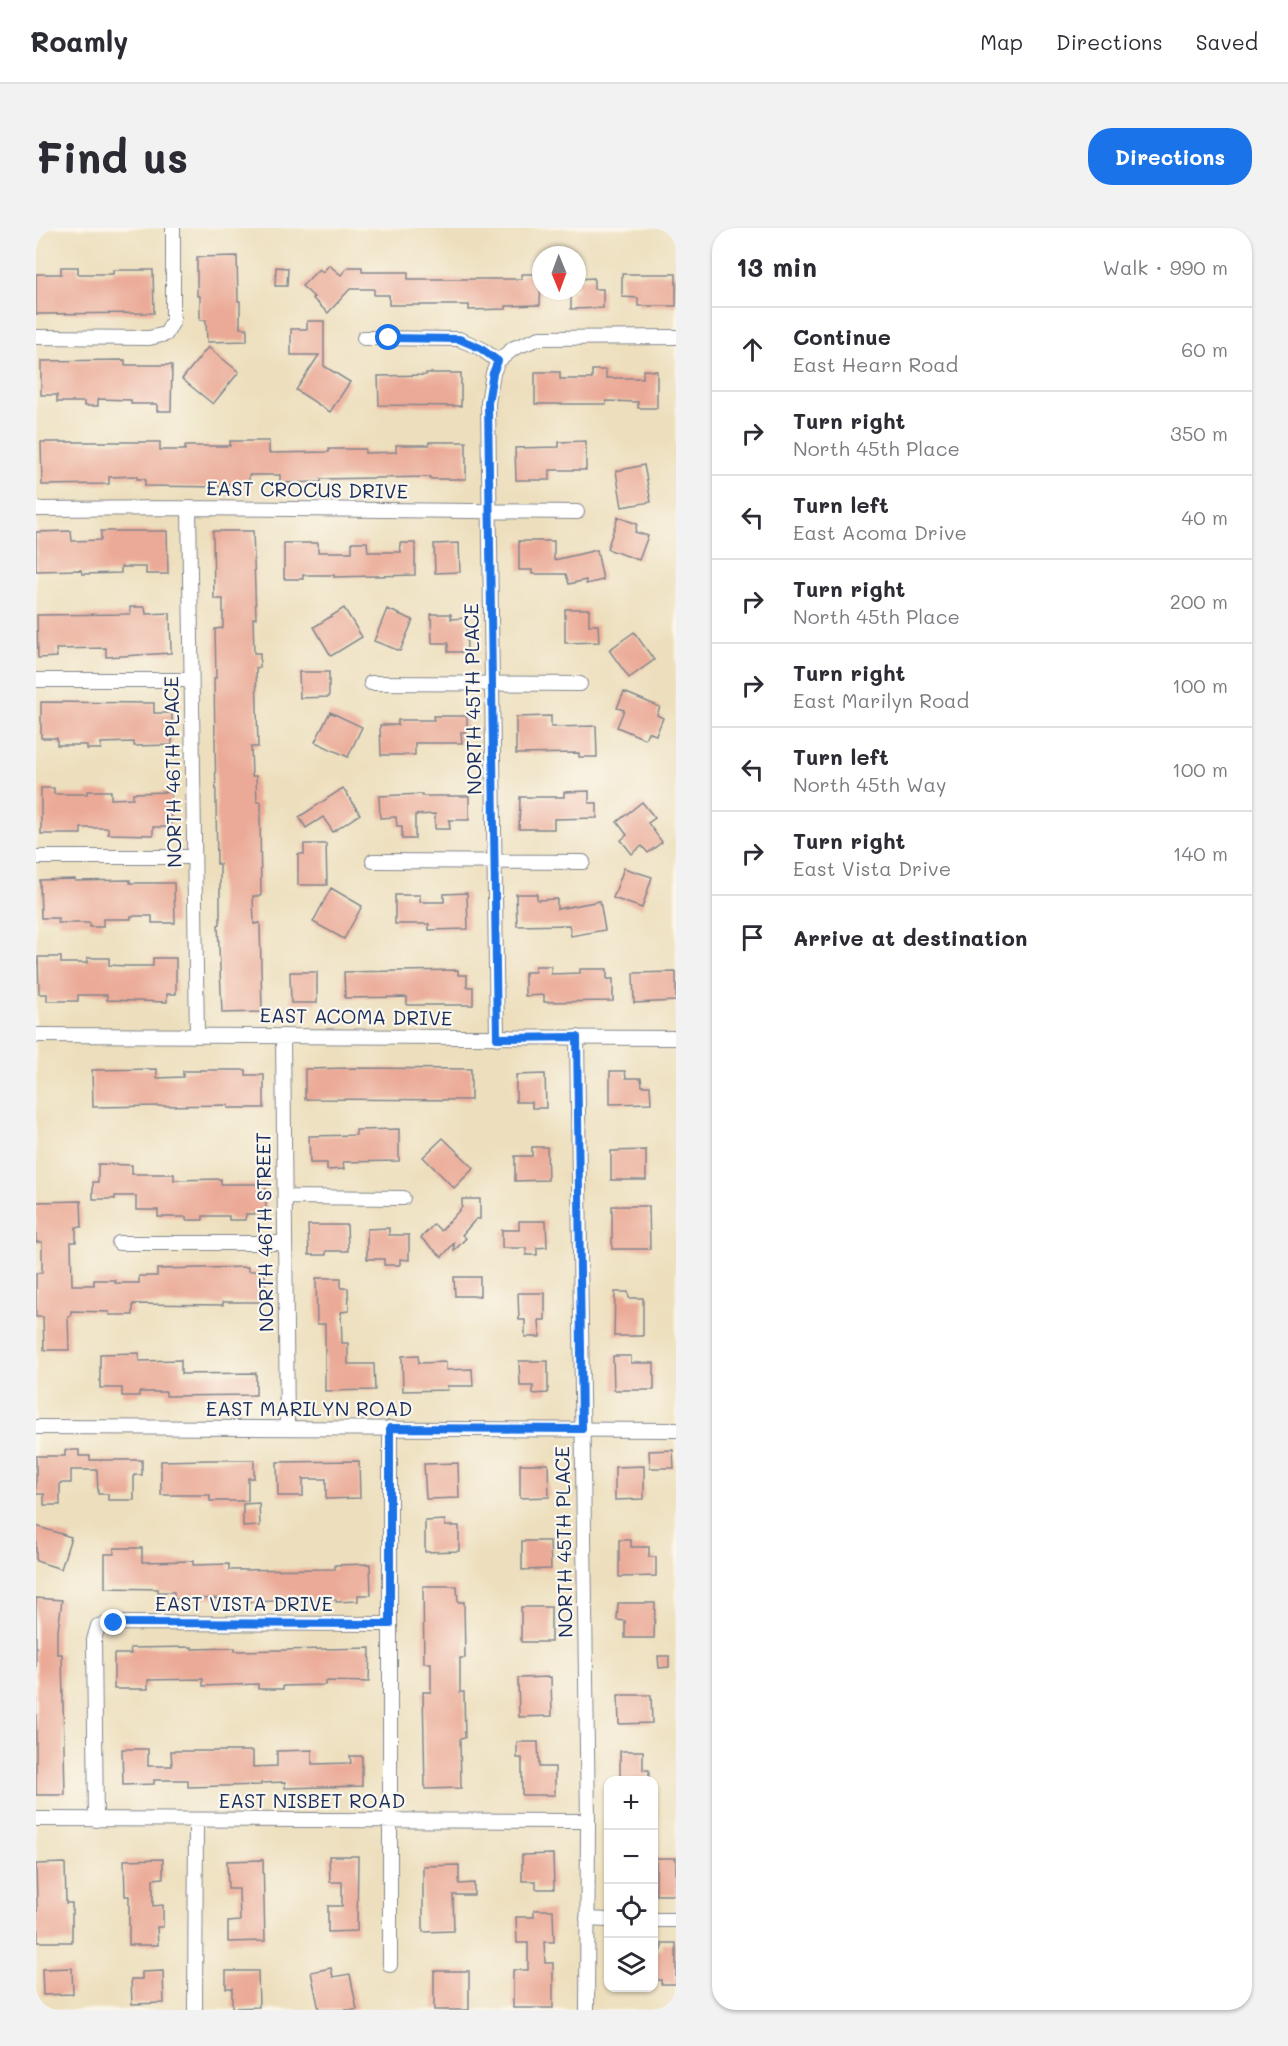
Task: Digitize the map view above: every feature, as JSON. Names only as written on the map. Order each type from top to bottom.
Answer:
[{"type":"street","points":[[36,337],[149,338],[166,334],[173,321],[173,228]]},
{"type":"street","points":[[364,338],[459,339],[480,348],[498,361],[514,348],[540,338],[676,337]]},
{"type":"street","name":"NORTH 45TH PLACE","points":[[497,1038],[488,403],[493,373],[498,361]]},
{"type":"street","name":"EAST CROCUS DRIVE","points":[[36,509],[189,508],[577,512]]},
{"type":"street","name":"NORTH 46TH PLACE","points":[[189,508],[197,1036]]},
{"type":"street","points":[[36,680],[191,680]]},
{"type":"street","points":[[371,683],[580,684]]},
{"type":"street","points":[[36,857],[193,857]]},
{"type":"street","points":[[373,861],[583,862]]},
{"type":"street","name":"EAST ACOMA DRIVE","points":[[36,1035],[676,1038]]},
{"type":"street","name":"NORTH 46TH STREET","points":[[283,1036],[287,1428]]},
{"type":"street","name":"NORTH 45TH PLACE","points":[[577,1037],[588,1821],[587,2010]]},
{"type":"street","points":[[285,1197],[403,1197]]},
{"type":"street","points":[[119,1243],[285,1243]]},
{"type":"street","name":"EAST MARILYN ROAD","points":[[36,1427],[676,1430]]},
{"type":"street","points":[[390,1428],[390,1965]]},
{"type":"street","name":"EAST VISTA DRIVE","points":[[96,1820],[94,1640],[98,1626],[114,1623],[390,1624]]},
{"type":"street","name":"EAST NISBET ROAD","points":[[36,1819],[588,1821]]},
{"type":"street","points":[[195,2010],[196,1820]]},
{"type":"street","points":[[587,1919],[604,1920]]},
{"type":"street","points":[[658,1920],[676,1920]]},
{"type":"building","points":[[237,256],[240,328],[247,328],[247,341],[207,342],[206,320],[200,320],[200,296],[197,296],[197,257]]},
{"type":"building","points":[[329,265],[341,275],[348,267],[362,267],[362,272],[408,272],[408,279],[522,279],[522,274],[532,274],[532,300],[540,300],[540,305],[469,310],[469,305],[389,305],[389,295],[374,295],[374,289],[350,289],[328,313],[302,286],[319,269],[323,272]]},
{"type":"building","points":[[61,267],[78,267],[78,274],[113,274],[113,270],[153,270],[154,313],[36,314],[36,274],[61,274]]},
{"type":"building","points":[[276,267],[288,268],[287,286],[275,286]]},
{"type":"building","points":[[622,274],[676,274],[676,306],[638,306],[638,298],[622,297]]},
{"type":"building","points":[[586,278],[594,278],[594,289],[603,289],[603,308],[571,309],[571,300],[586,300]]},
{"type":"building","points":[[307,321],[324,321],[324,366],[350,382],[330,412],[296,390],[319,355],[291,355],[291,329],[307,329]]},
{"type":"building","points":[[208,347],[239,372],[213,404],[182,379]]},
{"type":"building","points":[[125,360],[125,365],[172,365],[171,411],[157,411],[157,404],[131,404],[131,400],[98,399],[98,406],[84,406],[84,402],[57,402],[57,395],[41,395],[41,361]]},
{"type":"building","points":[[592,370],[606,370],[606,378],[643,378],[643,370],[657,371],[657,408],[638,408],[638,402],[535,404],[535,372],[560,372],[560,379],[592,379]]},
{"type":"building","points":[[426,373],[461,373],[461,406],[379,405],[378,376],[426,375]]},
{"type":"building","points":[[230,441],[269,441],[269,453],[329,452],[329,449],[365,449],[365,453],[396,452],[396,445],[466,442],[466,479],[430,479],[430,477],[321,479],[321,482],[280,483],[280,475],[249,475],[249,484],[222,484],[222,487],[145,486],[145,479],[137,479],[137,476],[109,477],[109,484],[42,485],[41,442],[160,442],[160,450],[185,450],[185,446],[230,446]]},
{"type":"building","points":[[586,441],[586,470],[550,470],[550,480],[516,480],[515,448],[559,447],[559,442]]},
{"type":"building","points":[[644,465],[651,502],[622,507],[616,471]]},
{"type":"building","points":[[618,517],[637,524],[635,532],[648,536],[639,560],[607,549]]},
{"type":"building","points":[[71,531],[72,541],[101,540],[101,531],[167,531],[168,574],[146,574],[146,567],[121,567],[121,573],[82,574],[81,570],[36,571],[36,532]]},
{"type":"building","points":[[213,531],[253,531],[256,618],[253,618],[254,653],[260,653],[260,668],[256,668],[258,747],[251,747],[252,776],[256,776],[257,802],[261,802],[261,896],[253,896],[254,924],[260,923],[262,1012],[222,1013],[218,925],[220,924],[220,864],[217,864],[214,678],[216,678],[215,629],[223,628],[223,599],[214,599]]},
{"type":"building","points":[[519,541],[554,541],[554,560],[597,550],[603,580],[586,584],[586,580],[569,584],[566,574],[532,574],[532,570],[519,570]]},
{"type":"building","points":[[352,542],[367,542],[368,552],[401,552],[400,543],[415,543],[415,575],[334,577],[334,575],[303,575],[303,579],[284,579],[284,543],[318,543],[318,552],[352,552]]},
{"type":"building","points":[[459,543],[460,572],[435,573],[434,544]]},
{"type":"building","points":[[130,607],[145,607],[146,614],[170,613],[171,653],[106,657],[106,648],[56,649],[57,657],[38,658],[37,615],[130,614]]},
{"type":"building","points":[[344,608],[362,637],[331,656],[314,627]]},
{"type":"building","points":[[387,609],[413,620],[400,651],[374,641]]},
{"type":"building","points":[[565,609],[589,609],[589,625],[598,625],[599,642],[565,643]]},
{"type":"building","points":[[431,614],[451,614],[451,619],[466,618],[467,652],[448,652],[448,643],[432,643]]},
{"type":"building","points":[[634,632],[654,660],[629,678],[609,650]]},
{"type":"building","points":[[299,672],[329,672],[329,697],[300,698]]},
{"type":"building","points":[[624,692],[660,707],[657,715],[663,718],[656,735],[648,732],[645,739],[617,727],[624,710],[617,708]]},
{"type":"building","points":[[41,702],[154,703],[154,713],[172,713],[172,745],[134,746],[134,742],[101,743],[101,749],[87,749],[87,745],[57,745],[57,738],[41,738]]},
{"type":"building","points":[[330,712],[362,727],[348,757],[315,742]]},
{"type":"building","points":[[433,716],[467,716],[467,732],[461,732],[462,743],[415,743],[415,755],[381,755],[380,725],[398,725],[398,720],[434,720]]},
{"type":"building","points":[[551,716],[551,727],[596,726],[597,757],[579,757],[579,753],[516,754],[516,717]]},
{"type":"building","points":[[41,788],[54,788],[54,794],[111,791],[111,799],[133,798],[133,793],[171,792],[171,827],[153,827],[153,835],[108,834],[108,828],[81,828],[81,834],[41,834]]},
{"type":"building","points":[[343,788],[360,814],[333,832],[323,817],[306,828],[299,817]]},
{"type":"building","points":[[589,791],[589,803],[597,803],[597,818],[554,819],[554,829],[519,829],[520,797],[564,797],[564,792]]},
{"type":"building","points":[[422,794],[422,796],[469,796],[469,820],[449,820],[450,829],[435,829],[435,814],[415,815],[415,839],[402,839],[402,826],[397,826],[396,817],[380,818],[379,796]]},
{"type":"building","points":[[642,802],[655,818],[648,823],[662,842],[648,853],[642,846],[632,854],[621,840],[627,835],[617,822]]},
{"type":"building","points":[[304,844],[326,844],[327,885],[298,885],[298,854],[304,854]]},
{"type":"building","points":[[624,868],[652,877],[642,908],[613,898]]},
{"type":"building","points":[[75,879],[75,881],[130,880],[130,883],[174,883],[175,923],[152,923],[152,916],[131,916],[131,919],[103,919],[103,927],[90,927],[90,923],[58,923],[58,918],[41,918],[40,880]]},
{"type":"building","points":[[331,888],[362,906],[344,939],[313,922]]},
{"type":"building","points":[[467,893],[468,929],[429,930],[429,924],[395,924],[395,895],[420,895],[420,902],[444,902],[444,894]]},
{"type":"building","points":[[516,894],[537,894],[537,900],[557,899],[557,909],[600,901],[605,930],[571,936],[569,925],[517,926]]},
{"type":"building","points":[[38,957],[61,957],[61,963],[87,963],[87,958],[109,958],[109,965],[126,966],[153,966],[153,958],[176,958],[176,994],[167,994],[167,1002],[107,1000],[107,995],[78,995],[78,1001],[47,1001],[47,994],[39,994]]},
{"type":"building","points":[[535,966],[551,966],[551,974],[580,973],[580,969],[607,969],[607,979],[613,979],[613,1001],[544,1002],[544,995],[525,996],[525,972],[535,972]]},
{"type":"building","points":[[458,970],[458,975],[467,975],[467,987],[473,987],[473,1005],[407,1005],[407,997],[345,998],[344,972]]},
{"type":"building","points":[[290,972],[317,972],[317,1003],[291,1003]]},
{"type":"building","points":[[676,972],[676,1001],[634,1003],[633,973]]},
{"type":"building","points":[[157,1069],[157,1078],[183,1077],[183,1071],[200,1070],[246,1070],[246,1075],[264,1075],[264,1108],[228,1108],[228,1105],[93,1107],[92,1070]]},
{"type":"building","points":[[305,1069],[471,1069],[471,1100],[305,1099]]},
{"type":"building","points":[[610,1071],[625,1071],[626,1078],[641,1078],[642,1086],[650,1086],[651,1103],[610,1104]]},
{"type":"building","points":[[545,1074],[546,1108],[532,1108],[532,1102],[516,1102],[516,1075]]},
{"type":"building","points":[[399,1129],[399,1161],[343,1162],[344,1169],[327,1170],[327,1163],[310,1163],[309,1136],[356,1135],[356,1130]]},
{"type":"building","points":[[443,1138],[474,1168],[454,1188],[423,1157]]},
{"type":"building","points":[[532,1147],[547,1147],[548,1180],[515,1181],[515,1156],[532,1156]]},
{"type":"building","points":[[646,1150],[646,1180],[611,1180],[611,1151]]},
{"type":"building","points":[[98,1164],[132,1165],[132,1174],[174,1174],[174,1180],[221,1179],[221,1184],[266,1184],[266,1214],[246,1214],[245,1220],[229,1220],[229,1216],[203,1216],[203,1220],[186,1220],[186,1217],[158,1217],[158,1210],[136,1210],[136,1196],[93,1199],[93,1182],[98,1182]]},
{"type":"building","points":[[462,1199],[480,1199],[480,1219],[476,1219],[462,1235],[466,1238],[454,1251],[454,1243],[442,1257],[421,1238],[434,1224],[441,1231],[462,1207]]},
{"type":"building","points":[[81,1201],[82,1227],[76,1227],[76,1242],[71,1242],[72,1285],[94,1285],[94,1280],[139,1283],[139,1276],[157,1276],[157,1269],[248,1267],[248,1271],[265,1271],[266,1302],[223,1302],[223,1305],[133,1304],[133,1315],[71,1311],[71,1316],[68,1316],[69,1350],[44,1350],[43,1317],[36,1317],[36,1273],[42,1273],[42,1242],[36,1242],[36,1202]]},
{"type":"building","points":[[612,1206],[649,1206],[650,1249],[612,1249]]},
{"type":"building","points":[[519,1221],[546,1221],[547,1247],[537,1248],[537,1255],[526,1255],[526,1248],[502,1248],[502,1230],[519,1230]]},
{"type":"building","points":[[308,1225],[347,1225],[348,1251],[326,1251],[326,1255],[309,1255]]},
{"type":"building","points":[[389,1228],[389,1235],[409,1235],[409,1260],[400,1259],[400,1265],[384,1265],[384,1259],[367,1259],[367,1229]]},
{"type":"building","points":[[454,1277],[480,1277],[480,1296],[455,1296]]},
{"type":"building","points":[[316,1278],[341,1278],[341,1288],[348,1288],[349,1311],[341,1312],[342,1343],[348,1343],[348,1364],[374,1364],[375,1390],[325,1391],[325,1324],[317,1324]]},
{"type":"building","points":[[615,1292],[628,1292],[629,1298],[643,1298],[643,1336],[614,1336]]},
{"type":"building","points":[[518,1293],[545,1293],[545,1320],[539,1320],[540,1337],[525,1337],[525,1320],[519,1320]]},
{"type":"building","points":[[139,1353],[139,1361],[181,1360],[181,1374],[256,1373],[256,1395],[166,1396],[166,1392],[139,1392],[139,1396],[122,1396],[122,1388],[100,1388],[100,1354]]},
{"type":"building","points":[[418,1355],[419,1363],[446,1362],[446,1370],[472,1369],[473,1386],[447,1386],[448,1390],[403,1391],[402,1356]]},
{"type":"building","points":[[613,1356],[631,1356],[631,1363],[654,1363],[654,1390],[614,1390]]},
{"type":"building","points":[[519,1361],[548,1361],[548,1393],[533,1394],[533,1386],[520,1386]]},
{"type":"building","points":[[65,1450],[79,1450],[79,1456],[90,1456],[90,1460],[142,1460],[142,1475],[134,1475],[134,1500],[108,1500],[108,1494],[98,1494],[97,1470],[71,1470],[71,1483],[60,1483],[60,1505],[44,1505],[44,1494],[36,1494],[36,1456],[65,1456]]},
{"type":"building","points":[[673,1450],[674,1468],[650,1468],[649,1451]]},
{"type":"building","points":[[254,1460],[254,1478],[248,1478],[248,1501],[210,1501],[210,1495],[161,1495],[161,1461]]},
{"type":"building","points":[[359,1461],[360,1498],[326,1499],[326,1479],[303,1479],[303,1496],[278,1496],[277,1462]]},
{"type":"building","points":[[458,1463],[459,1498],[426,1499],[424,1464]]},
{"type":"building","points":[[520,1464],[548,1464],[549,1497],[520,1498]]},
{"type":"building","points":[[644,1466],[644,1499],[615,1500],[615,1467]]},
{"type":"building","points":[[259,1503],[260,1526],[243,1527],[243,1504]]},
{"type":"building","points":[[445,1520],[445,1526],[459,1526],[459,1551],[425,1552],[425,1521]]},
{"type":"building","points":[[36,1526],[71,1537],[61,1569],[36,1561]]},
{"type":"building","points":[[619,1540],[631,1540],[631,1547],[649,1547],[649,1557],[656,1557],[656,1576],[619,1577]]},
{"type":"building","points":[[522,1541],[550,1541],[551,1569],[522,1570]]},
{"type":"building","points":[[114,1548],[142,1548],[142,1562],[193,1561],[193,1565],[229,1564],[229,1570],[335,1569],[335,1565],[370,1564],[371,1595],[358,1595],[358,1601],[336,1602],[336,1599],[248,1602],[248,1598],[174,1599],[174,1592],[158,1592],[158,1589],[105,1588],[105,1554],[114,1554]]},
{"type":"building","points":[[423,1586],[457,1586],[458,1602],[464,1602],[465,1658],[460,1658],[460,1692],[464,1692],[465,1738],[460,1739],[461,1788],[425,1789],[423,1692],[431,1692],[431,1663],[424,1663]]},
{"type":"building","points":[[36,1598],[62,1600],[57,1630],[57,1654],[62,1654],[65,1795],[36,1795]]},
{"type":"building","points":[[618,1603],[655,1603],[654,1638],[625,1638],[625,1621],[617,1620]]},
{"type":"building","points":[[521,1607],[551,1607],[551,1642],[521,1642]]},
{"type":"building","points":[[192,1647],[192,1649],[235,1648],[235,1651],[370,1648],[369,1682],[325,1681],[325,1685],[258,1689],[258,1684],[203,1686],[203,1679],[148,1680],[148,1689],[114,1689],[114,1654],[131,1654],[130,1648]]},
{"type":"building","points":[[658,1656],[669,1656],[669,1667],[659,1668]]},
{"type":"building","points":[[551,1677],[552,1716],[519,1717],[518,1678]]},
{"type":"building","points":[[618,1695],[651,1695],[652,1723],[619,1724]]},
{"type":"building","points":[[517,1742],[538,1742],[539,1767],[555,1767],[555,1795],[522,1795],[522,1758],[517,1758]]},
{"type":"building","points":[[122,1749],[148,1749],[148,1766],[172,1766],[171,1751],[253,1751],[253,1767],[277,1766],[277,1751],[312,1750],[312,1764],[351,1763],[350,1756],[362,1756],[362,1786],[285,1788],[285,1782],[188,1787],[188,1780],[154,1780],[154,1784],[123,1785]]},
{"type":"building","points":[[620,1751],[643,1751],[643,1770],[649,1770],[649,1776],[620,1776]]},
{"type":"building","points":[[553,1854],[554,1889],[536,1889],[536,1881],[522,1881],[522,1855]]},
{"type":"building","points":[[329,1856],[358,1856],[357,1931],[328,1932],[328,1906],[342,1906],[342,1882],[330,1882]]},
{"type":"building","points":[[658,1858],[676,1858],[676,1895],[658,1895]]},
{"type":"building","points":[[163,1859],[163,1878],[153,1879],[153,1906],[163,1905],[163,1927],[157,1927],[158,1945],[129,1945],[129,1896],[125,1896],[124,1860]]},
{"type":"building","points":[[263,1860],[265,1941],[228,1942],[228,1922],[240,1921],[239,1889],[228,1889],[227,1861]]},
{"type":"building","points":[[65,1863],[66,1903],[72,1903],[72,1942],[38,1942],[36,1864]]},
{"type":"building","points":[[459,1865],[459,1884],[474,1883],[474,1895],[453,1895],[454,1931],[423,1932],[423,1866]]},
{"type":"building","points":[[534,1910],[553,1910],[554,1942],[544,1942],[545,1963],[553,1963],[553,2008],[513,2008],[513,1970],[528,1970],[528,1943],[517,1943],[516,1917],[534,1917]]},
{"type":"building","points":[[662,1943],[676,1943],[676,1984],[661,1984],[661,1980],[658,1980],[658,1950],[662,1950]]},
{"type":"building","points":[[72,1968],[73,1994],[43,1995],[42,1969]]},
{"type":"building","points":[[331,1968],[333,1977],[350,1974],[357,2010],[319,2010],[311,1972]]},
{"type":"building","points":[[163,1971],[164,2003],[132,2004],[131,1979],[142,1979],[142,1972]]},
{"type":"building","points":[[226,1971],[258,1971],[259,2007],[232,2008],[232,1988],[226,1988]]},
{"type":"building","points":[[434,1971],[469,1971],[469,2010],[434,2010]]},
{"type":"route","points":[[114,1623],[390,1624],[390,1428],[582,1429],[577,1037],[497,1038],[488,403],[489,388],[498,361],[480,348],[459,339],[389,338]]}]
